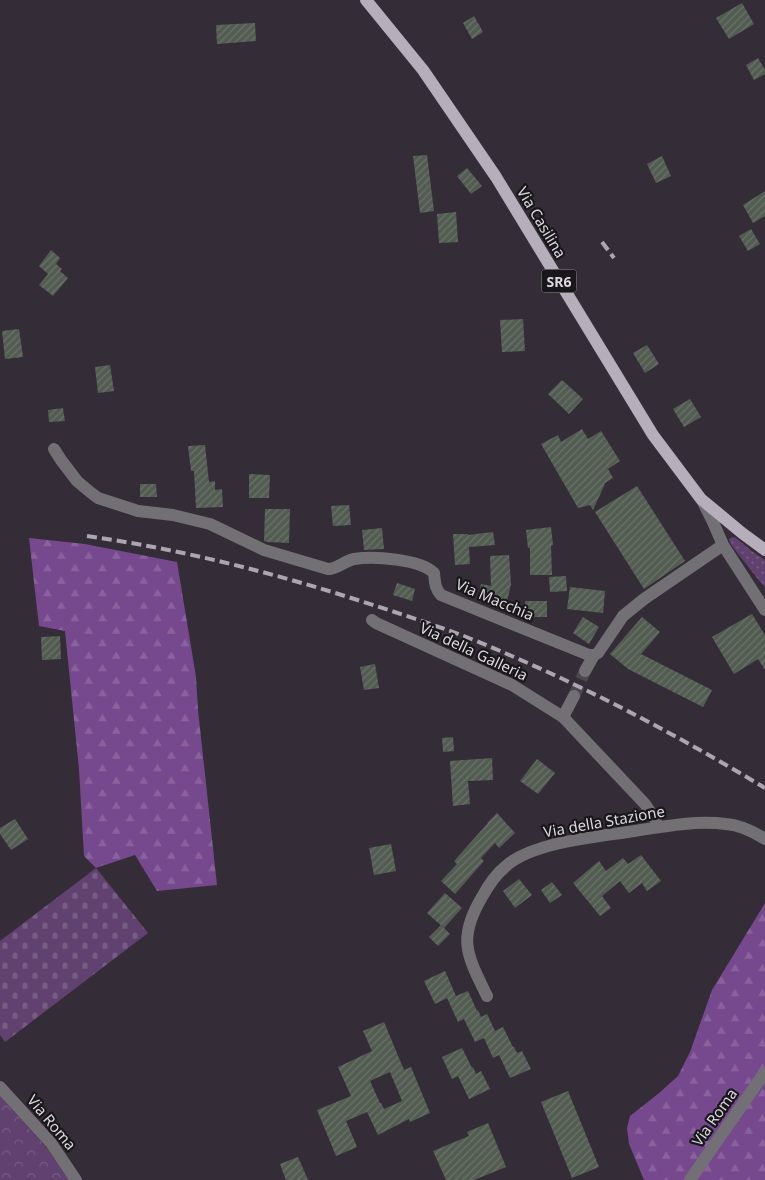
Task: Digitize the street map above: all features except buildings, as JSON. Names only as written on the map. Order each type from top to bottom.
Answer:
[{"type":"main road","name":"Via Casilina","points":[[366,0],[423,70],[496,176],[653,435],[701,499],[765,550]]},
{"type":"street","name":"Via Macchia","points":[[54,449],[77,480],[98,498],[138,511],[173,515],[210,524],[264,550],[328,569],[333,569],[353,559],[369,558],[388,559],[421,565],[434,573],[437,591],[442,594],[583,654],[594,655]]},
{"type":"street","points":[[701,499],[723,546],[763,606]]},
{"type":"street","points":[[585,671],[594,655],[623,616],[644,599],[723,546]]},
{"type":"street","name":"Via della Galleria","points":[[372,620],[512,685],[563,717],[645,804],[658,827]]},
{"type":"street","points":[[563,717],[574,696]]},
{"type":"street","name":"Via della Stazione","points":[[487,996],[474,970],[468,952],[468,925],[487,887],[505,866],[516,859],[529,852],[582,839],[696,823],[728,824],[753,831],[765,839]]},
{"type":"street","name":"Via Roma","points":[[690,1180],[765,1072]]},
{"type":"street","name":"Via Roma","points":[[0,1086],[51,1143],[76,1180]]},
{"type":"green space","points":[[733,537],[765,560],[765,587],[732,546],[729,540]]},
{"type":"green space","points":[[29,538],[85,544],[177,562],[196,677],[217,885],[157,891],[135,855],[96,868],[84,856],[79,769],[65,631],[39,626]]},
{"type":"green space","points":[[96,868],[148,933],[5,1042],[0,1035],[0,941]]},
{"type":"green space","points":[[765,903],[765,1180],[644,1180],[629,1144],[627,1128],[630,1116],[678,1076],[690,1052],[712,990]]},
{"type":"green space","points":[[0,1096],[47,1148],[69,1180],[0,1180]]},
{"type":"tunnel","points":[[574,696],[585,671]]},
{"type":"railway","points":[[602,242],[614,258]]},
{"type":"railway","points":[[87,536],[161,548],[269,574],[341,595],[459,634],[606,700],[702,751],[765,788]]}]
